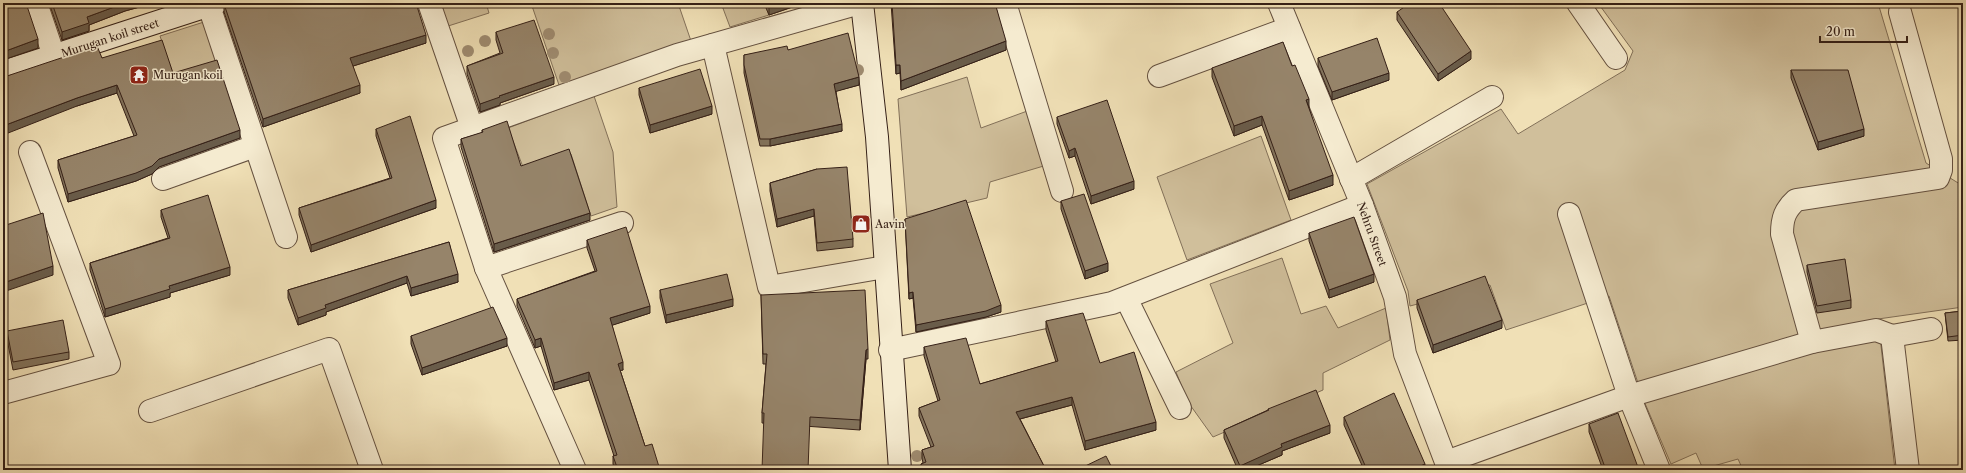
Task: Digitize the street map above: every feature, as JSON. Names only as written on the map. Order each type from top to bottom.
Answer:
[{"type":"street","points":[[36,3],[54,56]]},
{"type":"street","points":[[429,3],[472,128]]},
{"type":"street","points":[[575,470],[486,268],[444,138],[677,56],[861,3],[877,137],[890,350],[900,470]]},
{"type":"street","points":[[1006,3],[1062,191]]},
{"type":"street","name":"Nehru Street","points":[[1279,3],[1362,205],[1395,297],[1405,354],[1447,466]]},
{"type":"street","points":[[1578,3],[1616,58]]},
{"type":"street","points":[[211,4],[255,146],[286,237]]},
{"type":"street","name":"Murugan koil street","points":[[3,72],[211,4]]},
{"type":"street","points":[[1812,342],[1782,234],[1782,221],[1787,209],[1796,200],[1938,178],[1941,170],[1941,159],[1900,12]]},
{"type":"street","points":[[1159,76],[1289,28]]},
{"type":"street","points":[[712,45],[769,287],[885,267]]},
{"type":"street","points":[[1351,178],[1492,97]]},
{"type":"street","points":[[163,179],[255,146]]},
{"type":"street","points":[[3,392],[109,364],[30,152]]},
{"type":"street","points":[[890,350],[1112,303],[1362,205]]},
{"type":"street","points":[[1569,214],[1629,396],[1659,470]]},
{"type":"street","points":[[486,268],[622,223]]},
{"type":"street","points":[[1126,298],[1180,408]]},
{"type":"street","points":[[1447,466],[1629,396],[1812,342],[1876,330],[1892,336],[1931,329]]},
{"type":"street","points":[[1892,336],[1908,470]]},
{"type":"street","points":[[150,411],[329,349],[372,470]]},
{"type":"shaded area","points":[[437,3],[486,3],[489,13],[445,27]]},
{"type":"shaded area","points":[[531,3],[678,3],[691,41],[560,88]]},
{"type":"shaded area","points":[[721,3],[764,3],[769,15],[730,27]]},
{"type":"shaded area","points":[[1598,3],[1878,3],[1926,163],[1963,186],[1963,242],[1959,243],[1963,266],[1963,307],[1878,319],[1895,470],[1743,470],[1738,459],[1703,469],[1696,453],[1671,464],[1644,401],[1609,296],[1506,330],[1490,285],[1410,306],[1408,291],[1367,184],[1501,109],[1518,134],[1625,70],[1633,51]]},
{"type":"shaded area","points":[[207,21],[222,64],[174,78],[160,36]]},
{"type":"shaded area","points":[[967,77],[981,128],[1030,110],[1047,165],[990,182],[987,198],[907,217],[898,99]]},
{"type":"shaded area","points":[[594,96],[613,152],[617,207],[591,216],[571,154],[523,167],[508,128]]},
{"type":"shaded area","points":[[1261,136],[1291,220],[1187,260],[1157,177]]},
{"type":"shaded area","points":[[1282,258],[1301,314],[1326,306],[1338,328],[1386,308],[1390,340],[1323,373],[1323,390],[1213,437],[1188,402],[1176,372],[1233,343],[1210,284]]},
{"type":"building","points":[[3,3],[26,3],[38,39],[3,52]]},
{"type":"building","points":[[52,3],[125,3],[87,17],[89,23],[62,32]]},
{"type":"building","points":[[416,3],[426,35],[350,58],[360,85],[263,119],[224,4]]},
{"type":"building","points":[[767,3],[778,3],[769,6]]},
{"type":"building","points":[[892,3],[995,3],[1006,41],[901,81],[900,65],[896,65]]},
{"type":"building","points":[[1410,3],[1439,3],[1471,51],[1438,74],[1397,12]]},
{"type":"building","points":[[534,20],[554,77],[480,104],[467,66],[503,53],[496,32]]},
{"type":"building","points":[[848,33],[859,77],[834,84],[842,124],[770,139],[760,139],[744,65],[744,55],[787,46],[788,50]]},
{"type":"building","points":[[1377,38],[1389,73],[1332,92],[1318,58]]},
{"type":"building","points":[[162,40],[173,73],[217,60],[240,130],[159,159],[152,166],[136,173],[68,194],[58,160],[137,135],[117,85],[77,98],[3,126],[3,76],[7,76],[97,46],[102,58]]},
{"type":"building","points":[[1283,42],[1292,66],[1295,65],[1309,99],[1306,100],[1333,175],[1289,191],[1262,116],[1234,126],[1212,68]]},
{"type":"building","points":[[700,69],[712,106],[650,125],[639,88]]},
{"type":"building","points":[[1791,70],[1848,70],[1864,129],[1818,142]]},
{"type":"building","points":[[1107,100],[1134,181],[1091,196],[1075,148],[1069,151],[1057,117]]},
{"type":"building","points":[[410,116],[436,200],[311,245],[299,208],[392,178],[376,129]]},
{"type":"building","points":[[507,121],[521,166],[569,149],[590,213],[494,244],[461,139],[483,132],[482,130]]},
{"type":"building","points":[[847,167],[853,239],[817,243],[814,209],[777,219],[770,183],[817,169]]},
{"type":"building","points":[[1084,194],[1108,263],[1085,271],[1061,201]]},
{"type":"building","points":[[208,195],[230,267],[169,286],[170,289],[105,309],[90,263],[170,238],[161,210]]},
{"type":"building","points":[[966,200],[1001,305],[986,311],[916,325],[913,292],[909,293],[905,219]]},
{"type":"building","points":[[43,213],[53,266],[3,283],[3,226]]},
{"type":"building","points":[[1354,217],[1374,274],[1329,290],[1309,233]]},
{"type":"building","points":[[626,227],[650,306],[610,318],[623,362],[618,364],[645,446],[652,444],[660,470],[618,470],[613,456],[617,455],[589,372],[554,383],[541,338],[535,340],[517,299],[597,271],[587,240]]},
{"type":"building","points":[[449,242],[458,274],[411,288],[407,276],[325,305],[326,308],[298,318],[288,290]]},
{"type":"building","points":[[1845,259],[1851,300],[1817,306],[1807,265]]},
{"type":"building","points":[[727,274],[733,299],[666,315],[660,290]]},
{"type":"building","points":[[1485,276],[1502,320],[1433,345],[1417,300]]},
{"type":"building","points":[[865,290],[868,349],[866,350],[860,420],[810,417],[808,470],[762,470],[764,413],[762,413],[767,354],[763,354],[761,295]]},
{"type":"building","points":[[493,307],[507,338],[422,368],[411,336]]},
{"type":"building","points":[[1963,311],[1963,335],[1948,337],[1945,313]]},
{"type":"building","points":[[1083,313],[1100,363],[1134,352],[1156,422],[1085,441],[1072,397],[1016,412],[1046,470],[924,470],[921,464],[926,462],[922,450],[934,446],[919,408],[940,400],[924,347],[966,338],[980,384],[1058,361],[1046,321]]},
{"type":"building","points":[[63,320],[69,352],[13,362],[7,331]]},
{"type":"building","points":[[1316,390],[1330,425],[1281,444],[1282,447],[1240,466],[1224,430],[1269,410],[1268,409]]},
{"type":"building","points":[[1394,393],[1425,464],[1411,470],[1367,470],[1344,417]]},
{"type":"building","points":[[1618,413],[1639,470],[1606,470],[1589,424]]},
{"type":"building","points":[[1106,456],[1113,470],[1077,470]]},
{"type":"building","points":[[212,467],[213,470],[205,470]]},
{"type":"building","points":[[1963,468],[1963,470],[1927,470]]},
{"type":"place","name":"Murugan koil","points":[[139,75]]},
{"type":"place","name":"Aavin","points":[[861,224]]}]
